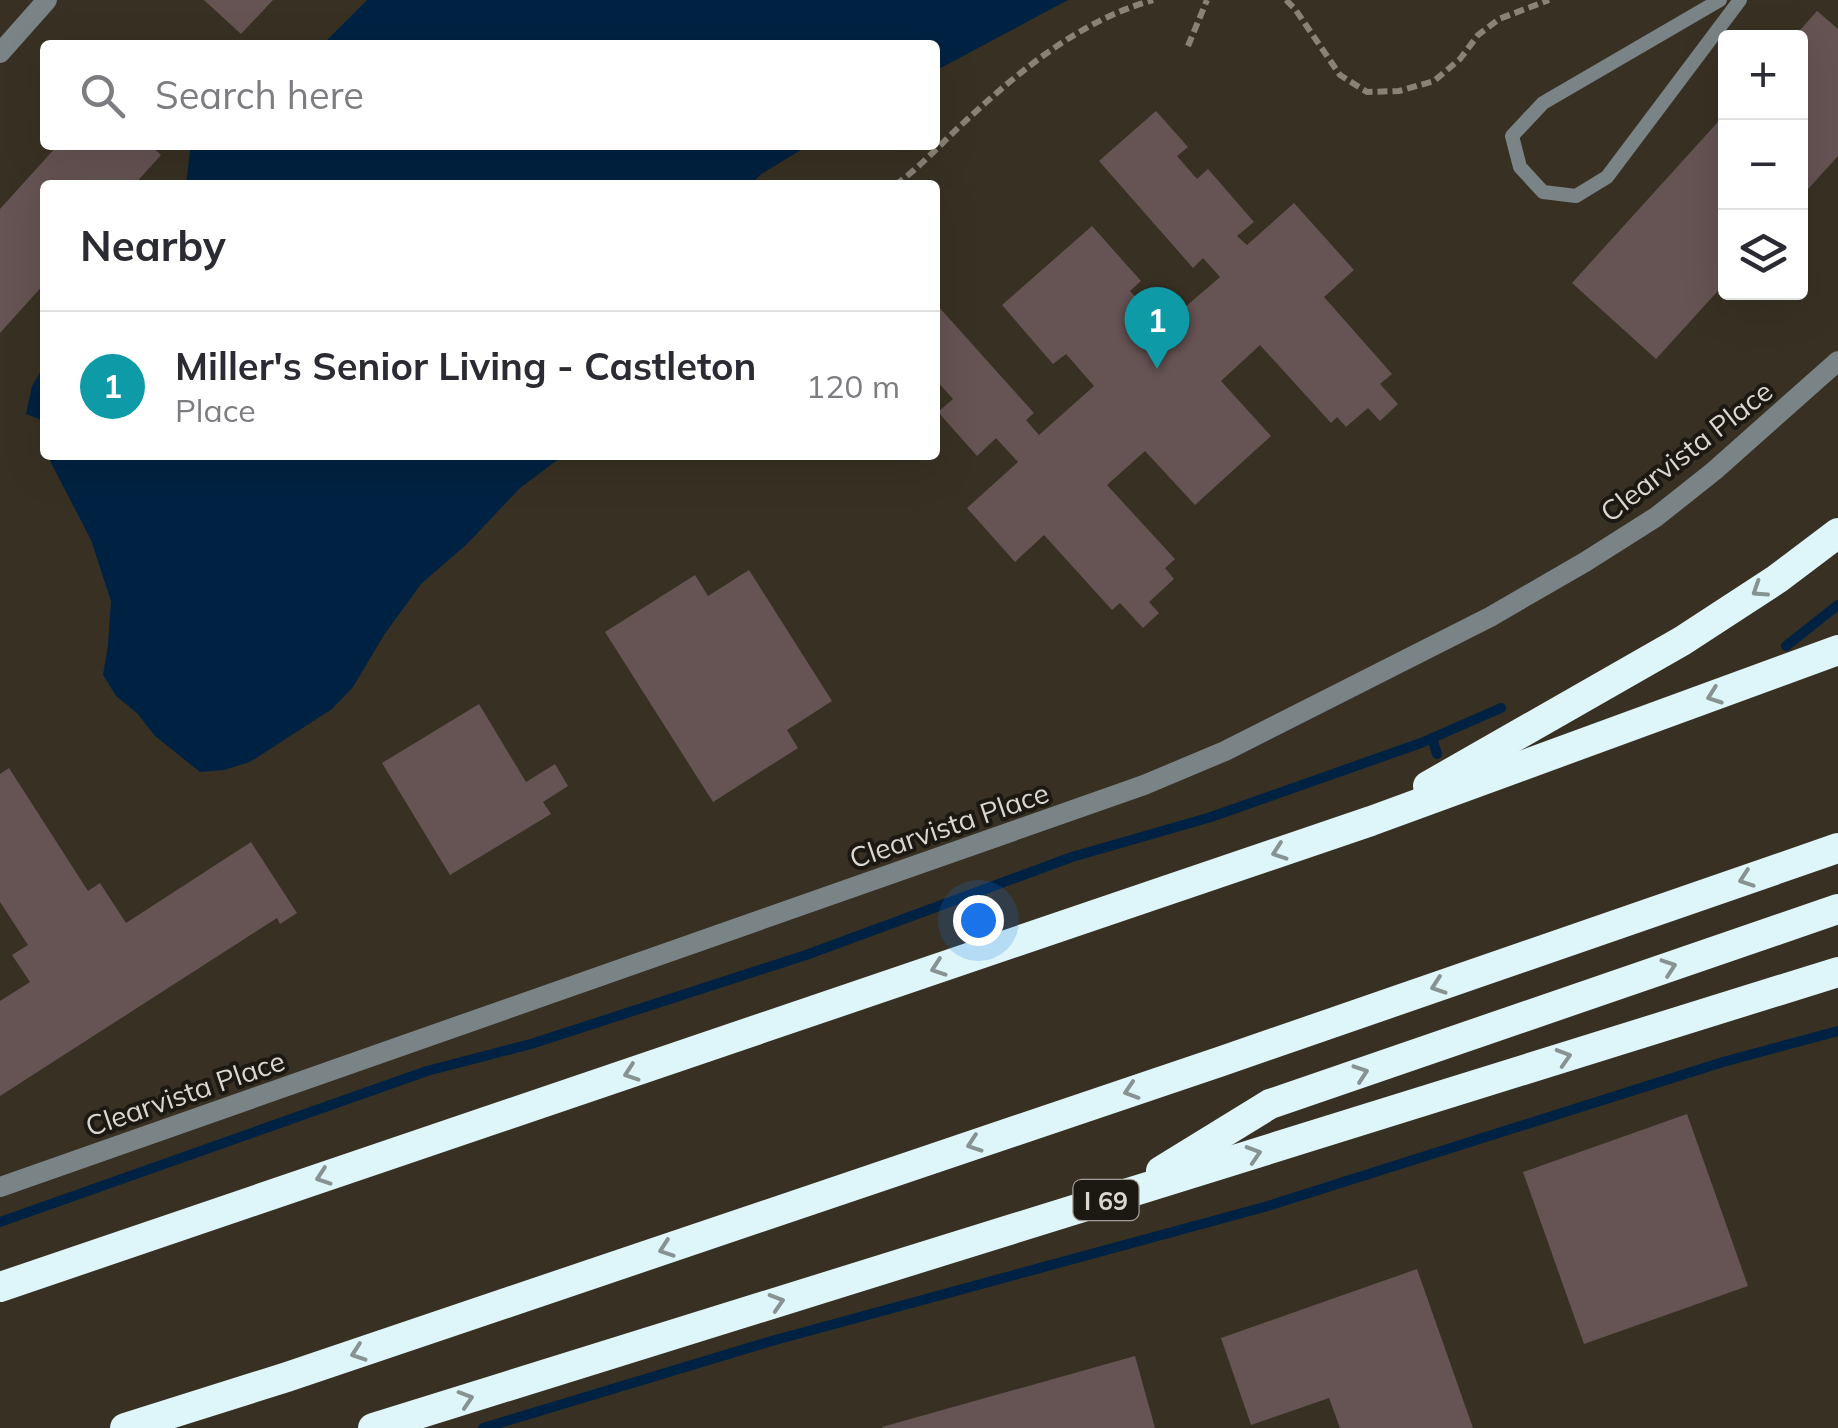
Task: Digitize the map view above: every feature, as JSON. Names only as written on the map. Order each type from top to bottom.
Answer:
[{"type":"highway","points":[[1372,821],[1469,760],[1682,641],[1777,579],[1838,533]]},
{"type":"highway","points":[[0,1287],[1372,821],[1838,650]]},
{"type":"highway","points":[[125,1428],[1222,1062],[1838,848]]},
{"type":"highway","points":[[1120,1196],[1270,1104],[1838,909]]},
{"type":"highway","name":"I 69","points":[[373,1428],[1838,972]]},
{"type":"street","points":[[0,53],[47,0]]},
{"type":"street","name":"Clearvista Place","points":[[0,1186],[1144,786],[1226,751],[1490,617],[1656,517],[1838,361]]},
{"type":"lane","points":[[1720,0],[1543,104],[1512,136],[1520,168],[1543,192],[1576,196],[1607,178],[1740,0]]},
{"type":"path","points":[[940,144],[1040,57],[1080,31],[1153,0]]},
{"type":"path","points":[[1188,46],[1207,0]]},
{"type":"path","points":[[1286,0],[1340,75],[1368,92],[1400,91],[1434,81],[1460,60],[1478,36],[1499,18],[1549,0]]},
{"type":"path","points":[[900,180],[933,150]]},
{"type":"water","points":[[367,0],[1068,0],[940,68],[940,40],[327,40]]},
{"type":"water","points":[[801,150],[756,180],[187,180],[190,151]]},
{"type":"water","points":[[40,372],[40,421],[26,414],[32,386]]},
{"type":"water","points":[[50,460],[557,460],[520,488],[467,544],[421,584],[353,687],[332,709],[250,762],[224,770],[200,772],[155,736],[137,713],[116,696],[103,675],[111,601],[91,540]]},
{"type":"building","points":[[204,0],[273,0],[241,34]]},
{"type":"building","points":[[1817,11],[1838,29],[1838,156],[1808,189],[1808,30],[1800,30]]},
{"type":"building","points":[[1156,111],[1188,147],[1177,156],[1197,179],[1208,169],[1254,222],[1237,236],[1247,245],[1294,203],[1354,270],[1324,297],[1392,374],[1380,384],[1398,404],[1380,421],[1368,408],[1346,427],[1337,417],[1331,423],[1260,345],[1221,381],[1271,436],[1195,505],[1145,451],[1107,485],[1175,559],[1165,568],[1174,579],[1149,602],[1159,613],[1143,628],[1120,603],[1112,610],[1044,535],[1015,562],[967,508],[1018,462],[996,438],[977,456],[940,414],[953,399],[940,385],[940,308],[1034,413],[1026,420],[1039,435],[1094,386],[1066,354],[1053,364],[1002,305],[1092,226],[1141,281],[1130,291],[1162,327],[1220,277],[1203,258],[1193,268],[1099,161]]},
{"type":"building","points":[[1718,122],[1718,291],[1656,359],[1572,283]]},
{"type":"building","points":[[53,150],[156,150],[161,155],[138,180],[40,180],[40,289],[0,333],[0,209]]},
{"type":"building","points":[[749,570],[832,701],[787,730],[798,748],[713,802],[605,632],[695,575],[708,596]]},
{"type":"building","points":[[479,704],[526,782],[555,764],[568,786],[543,802],[551,814],[450,875],[382,763]]},
{"type":"building","points":[[9,768],[88,891],[100,883],[126,923],[251,842],[297,913],[280,924],[277,918],[0,1096],[0,1001],[30,982],[12,955],[28,945],[0,902],[0,774]]},
{"type":"building","points":[[1687,1114],[1748,1286],[1584,1344],[1523,1172]]},
{"type":"building","points":[[1417,1269],[1473,1428],[1340,1428],[1329,1398],[1251,1425],[1221,1338]]},
{"type":"building","points":[[1135,1356],[1155,1428],[882,1427]]},
{"type":"waterway","points":[[1786,646],[1838,605]]},
{"type":"waterway","points":[[0,1222],[427,1071],[531,1044],[806,955],[1072,857],[1211,817],[1421,743],[1501,708]]},
{"type":"waterway","points":[[1432,738],[1437,754]]},
{"type":"waterway","points":[[483,1428],[768,1342],[1268,1206],[1723,1062],[1838,1031]]},
{"type":"place","name":"Miller's Senior Living - Castleton","points":[[1157,369]]}]
